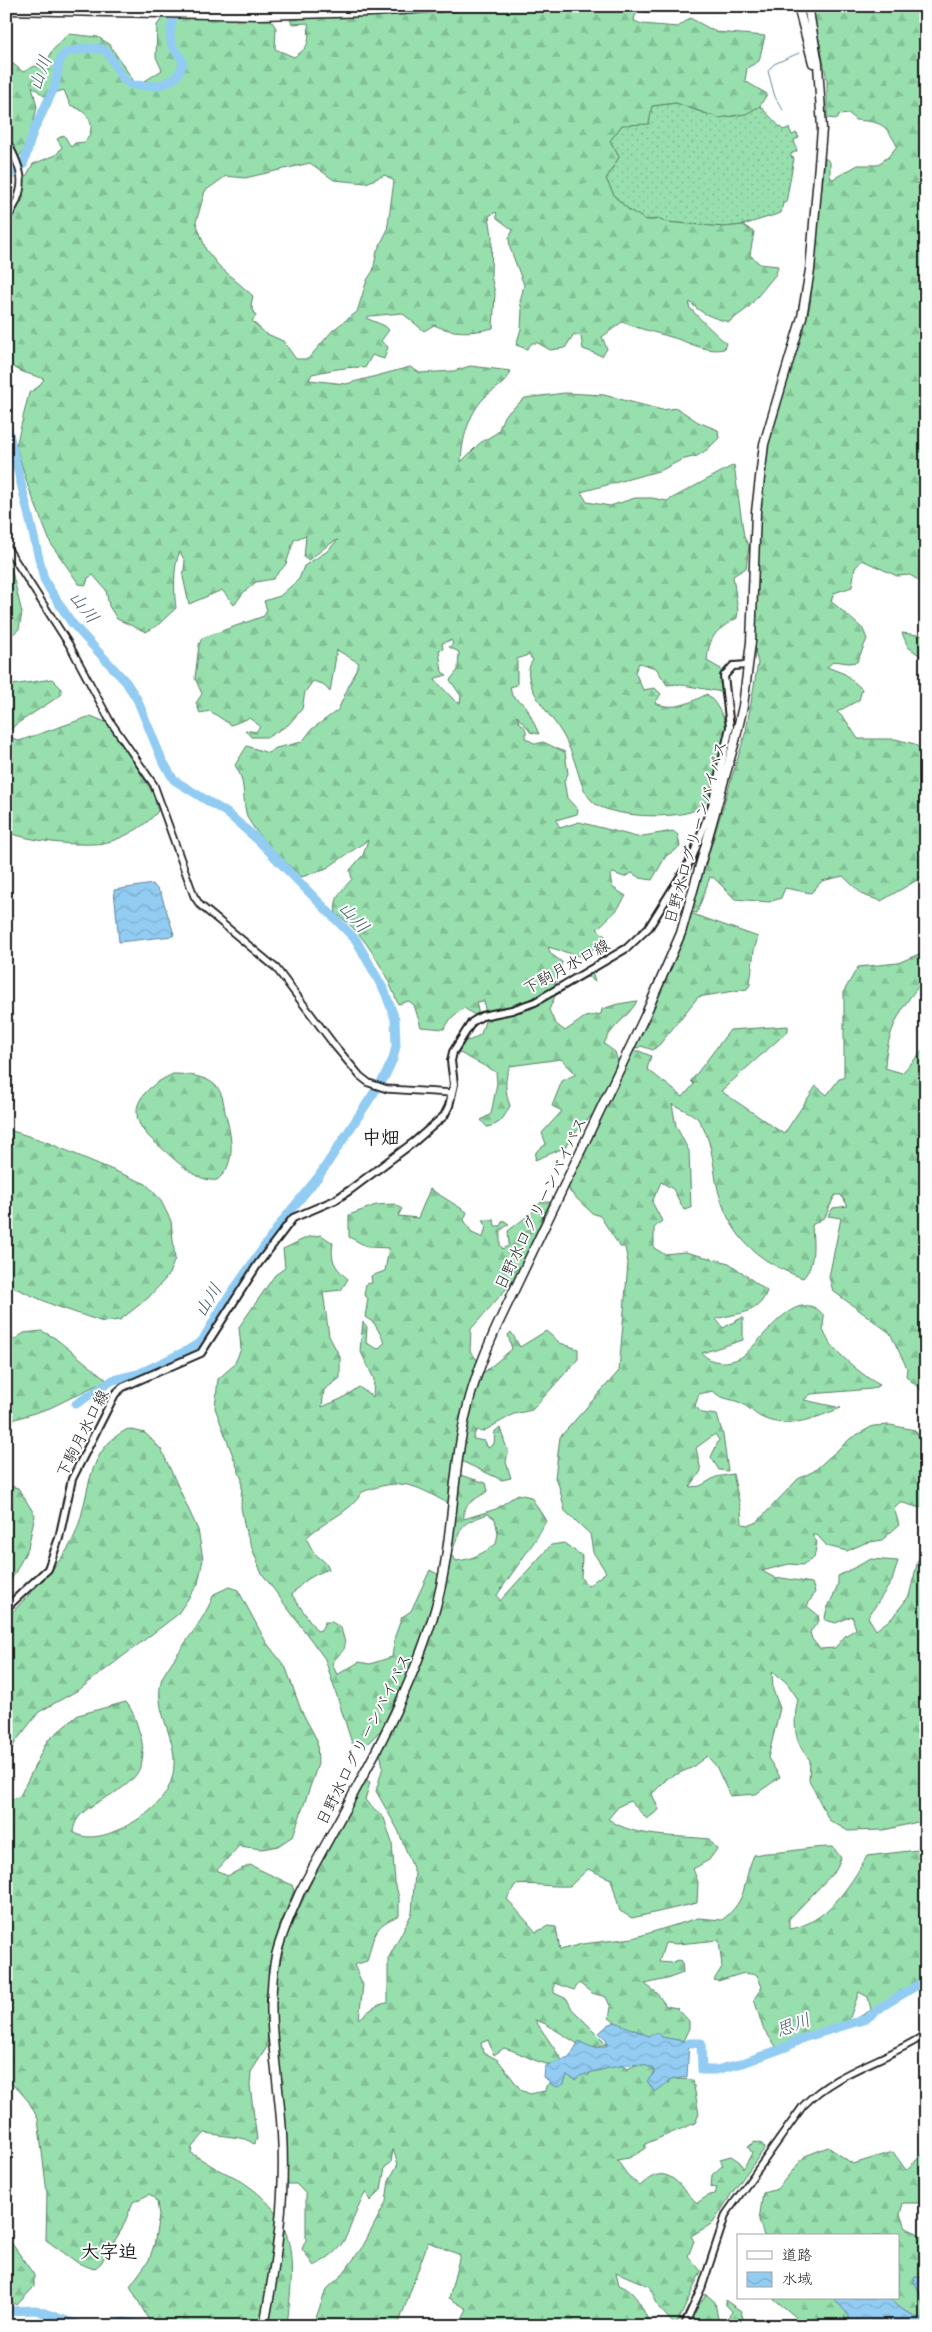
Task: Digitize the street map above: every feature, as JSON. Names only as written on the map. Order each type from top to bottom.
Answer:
[{"type":"highway","points":[[107,6],[163,11]]},
{"type":"highway","points":[[185,11],[336,6]]},
{"type":"highway","points":[[8,10],[312,14],[456,6]]},
{"type":"highway","name":"日野水口グリーンバイパス","points":[[798,6],[818,79]]},
{"type":"highway","name":"日野水口グリーンバイパス","points":[[264,2326],[273,2277],[281,2203],[282,2134],[271,2008],[277,1955],[289,1917],[300,1892],[392,1718],[422,1653],[444,1569],[460,1454],[470,1399],[486,1350],[648,1008],[681,933],[735,742],[748,665],[754,591],[756,512],[760,467],[764,444],[802,317],[810,270],[821,138],[821,99],[814,32],[808,6]]},
{"type":"main road","points":[[736,666],[748,665]]},
{"type":"main road","name":"下駒月水口線","points":[[6,1608],[48,1569],[59,1538],[72,1478],[116,1394],[123,1387],[201,1353],[258,1264],[287,1224],[302,1212],[323,1205],[346,1193],[414,1142],[444,1116],[449,1106],[454,1084],[451,1061],[453,1052],[472,1022],[482,1016],[512,1010],[536,1002],[627,948],[649,927],[692,858],[704,830],[721,773],[730,727],[724,676],[733,666],[736,666]]},
{"type":"main road","points":[[736,666],[746,680]]},
{"type":"street","points":[[6,140],[18,164],[21,193],[6,220]]},
{"type":"street","points":[[6,546],[70,646],[110,722],[154,785],[194,896],[200,905],[276,968],[360,1076],[379,1087],[452,1092]]},
{"type":"street","points":[[684,2326],[702,2286],[726,2214],[803,2106],[837,2078],[903,2048],[926,2034]]},
{"type":"green space","points":[[277,6],[270,19],[276,28],[275,49],[294,57],[304,50],[308,43],[308,23],[292,24],[284,6],[370,6],[375,16],[390,14],[392,6],[666,6],[650,9],[649,13],[639,11],[634,21],[642,24],[678,27],[690,18],[716,32],[765,36],[759,61],[747,68],[745,81],[767,94],[760,106],[746,114],[719,118],[676,103],[652,106],[649,124],[622,125],[610,141],[619,157],[606,179],[615,197],[629,210],[646,220],[660,219],[666,222],[724,227],[743,225],[754,232],[750,255],[760,264],[778,266],[776,274],[748,308],[729,322],[698,310],[690,302],[689,307],[726,343],[724,349],[711,350],[622,322],[602,337],[607,349],[602,356],[583,349],[581,336],[574,334],[565,348],[550,350],[538,343],[532,343],[527,349],[516,345],[521,329],[522,310],[520,302],[524,285],[510,248],[509,238],[513,230],[497,218],[496,212],[489,216],[492,236],[491,276],[495,293],[493,328],[463,332],[434,325],[424,331],[402,313],[370,316],[366,318],[385,326],[389,330],[381,341],[388,347],[384,359],[372,355],[365,368],[347,368],[312,374],[309,380],[346,384],[410,367],[420,373],[454,371],[470,366],[511,371],[509,376],[499,386],[484,398],[474,412],[464,437],[461,462],[480,443],[498,432],[504,416],[525,398],[565,393],[604,395],[662,410],[677,408],[698,422],[718,430],[719,438],[708,449],[697,456],[681,460],[662,470],[581,492],[587,502],[610,506],[635,498],[652,498],[667,501],[734,465],[744,537],[749,546],[746,568],[733,576],[738,611],[737,618],[719,630],[712,640],[708,652],[707,661],[721,669],[722,692],[677,684],[667,685],[656,668],[639,663],[635,672],[643,690],[655,688],[661,694],[655,703],[669,706],[682,705],[707,694],[721,713],[726,726],[724,748],[713,793],[704,804],[688,813],[643,816],[612,811],[600,807],[592,801],[583,787],[566,740],[543,707],[530,683],[529,667],[533,660],[528,655],[517,659],[517,685],[510,687],[512,696],[526,706],[539,734],[530,732],[517,716],[525,729],[525,738],[536,744],[543,742],[565,752],[568,774],[564,781],[567,798],[578,810],[577,814],[556,820],[560,828],[579,822],[637,837],[673,831],[678,835],[680,847],[666,856],[652,880],[640,878],[632,873],[624,877],[613,873],[610,875],[612,887],[626,896],[617,910],[597,929],[605,936],[601,946],[579,956],[548,947],[551,954],[562,962],[557,980],[554,986],[545,994],[520,1012],[531,1009],[589,972],[592,972],[595,982],[589,977],[585,978],[555,996],[549,1010],[555,1023],[565,1031],[585,1017],[601,1014],[602,1009],[637,1001],[611,1032],[604,1044],[615,1052],[618,1062],[598,1109],[580,1127],[564,1148],[535,1160],[536,1152],[546,1144],[542,1133],[562,1111],[552,1106],[562,1081],[576,1074],[561,1059],[510,1066],[506,1085],[510,1106],[499,1122],[487,1127],[481,1120],[491,1114],[497,1083],[496,1072],[458,1052],[465,1041],[481,1034],[486,1018],[484,1001],[476,1002],[479,1015],[476,1016],[464,1008],[452,1017],[444,1029],[421,1027],[414,1005],[409,1001],[398,1004],[388,980],[365,942],[356,931],[336,914],[337,899],[352,879],[350,870],[363,855],[368,840],[327,868],[302,877],[262,838],[249,821],[246,813],[241,777],[235,765],[247,746],[268,753],[276,748],[302,742],[312,729],[338,710],[359,663],[337,650],[330,692],[323,684],[313,681],[305,692],[302,709],[288,725],[268,737],[251,737],[245,730],[256,732],[260,726],[249,718],[231,725],[210,711],[200,713],[196,703],[202,694],[195,678],[199,645],[202,638],[264,616],[267,610],[264,601],[280,596],[299,579],[304,566],[326,552],[338,540],[308,560],[304,558],[306,535],[294,540],[286,564],[273,579],[256,582],[244,592],[234,605],[222,590],[189,604],[183,577],[185,561],[180,552],[175,571],[176,608],[158,625],[146,632],[117,619],[109,606],[106,590],[93,575],[88,578],[86,585],[79,584],[51,544],[28,486],[16,446],[29,393],[38,387],[44,379],[19,370],[6,360],[6,228],[23,199],[23,182],[33,164],[56,155],[62,147],[57,139],[64,135],[71,147],[75,143],[85,142],[89,136],[91,125],[87,115],[70,105],[64,90],[44,96],[32,86],[37,107],[27,147],[16,160],[6,163],[6,58],[23,72],[35,66],[46,69],[51,52],[68,34],[98,37],[109,44],[137,86],[162,70],[156,57],[157,25],[166,13]],"holes":[[[310,163],[334,180],[366,183],[385,175],[394,181],[387,231],[377,251],[373,271],[367,280],[357,312],[333,330],[308,359],[296,359],[283,341],[265,333],[252,321],[256,316],[251,305],[253,296],[219,266],[206,250],[196,222],[205,191],[226,176],[245,178]],[[451,640],[453,644],[449,647],[459,652],[458,670],[450,680],[461,696],[460,703],[456,702],[435,680],[447,675],[442,672],[439,650],[443,649],[442,643]]]},
{"type":"green space","points":[[812,6],[926,6],[926,585],[910,575],[897,576],[862,560],[855,568],[852,587],[834,593],[831,601],[863,629],[867,639],[857,662],[834,661],[827,667],[845,674],[862,689],[859,700],[837,712],[845,719],[858,739],[895,739],[915,744],[925,754],[921,768],[926,781],[926,875],[881,901],[863,895],[843,876],[822,881],[811,893],[785,888],[781,898],[769,902],[735,899],[714,878],[710,877],[697,913],[691,912],[746,731],[758,663],[755,651],[763,475],[769,439],[810,306],[825,158],[830,162],[830,177],[833,179],[858,165],[877,165],[888,157],[897,146],[885,128],[877,123],[855,120],[850,114],[838,115],[838,119],[827,118],[827,80]]},
{"type":"green space","points":[[676,103],[709,114],[727,117],[748,112],[760,106],[783,130],[789,128],[792,135],[797,133],[799,138],[794,140],[797,151],[791,154],[791,157],[794,158],[786,203],[783,203],[781,213],[743,225],[724,227],[666,222],[660,219],[646,220],[629,210],[615,197],[606,179],[619,157],[610,141],[622,125],[652,106]]},
{"type":"green space","points":[[6,547],[22,613],[19,629],[6,640]]},
{"type":"green space","points":[[902,633],[926,636],[926,660],[908,647]]},
{"type":"green space","points":[[52,679],[61,688],[61,695],[15,725],[7,735],[19,741],[91,716],[110,724],[154,795],[158,811],[146,823],[129,834],[102,843],[73,844],[38,840],[6,832],[6,686]]},
{"type":"green space","points":[[690,913],[758,937],[754,950],[750,985],[747,989],[698,997],[653,1050],[641,1046],[638,1048],[633,1046]]},
{"type":"green space","points":[[926,951],[926,978],[917,988],[897,1019],[888,1042],[885,1068],[902,1073],[926,1047],[926,1395],[906,1376],[907,1368],[890,1333],[833,1291],[829,1277],[841,1218],[828,1216],[833,1208],[848,1206],[841,1195],[835,1195],[825,1217],[812,1225],[812,1260],[803,1278],[770,1263],[745,1242],[735,1230],[727,1215],[716,1181],[709,1141],[698,1119],[672,1104],[676,1126],[689,1151],[691,1208],[684,1210],[673,1189],[661,1182],[652,1202],[662,1221],[654,1228],[654,1248],[664,1254],[685,1252],[729,1263],[767,1291],[763,1299],[753,1309],[716,1319],[723,1328],[743,1317],[743,1340],[702,1353],[706,1357],[721,1362],[738,1359],[792,1310],[803,1306],[814,1307],[824,1316],[823,1330],[827,1339],[840,1354],[865,1376],[880,1385],[872,1389],[811,1394],[804,1400],[841,1408],[803,1421],[782,1423],[763,1418],[741,1403],[716,1394],[713,1391],[699,1394],[695,1406],[702,1413],[717,1415],[723,1435],[728,1471],[719,1470],[711,1457],[719,1440],[715,1434],[696,1448],[701,1471],[690,1487],[700,1486],[716,1477],[733,1474],[742,1524],[749,1525],[757,1522],[798,1479],[814,1471],[851,1438],[873,1426],[890,1425],[915,1430],[926,1450],[926,1503],[920,1508],[900,1502],[894,1508],[899,1525],[882,1540],[865,1543],[847,1551],[827,1546],[817,1535],[812,1535],[817,1542],[814,1558],[802,1565],[789,1564],[762,1571],[777,1579],[782,1578],[812,1583],[815,1592],[807,1606],[818,1615],[819,1621],[810,1632],[812,1639],[820,1649],[835,1648],[845,1636],[856,1629],[852,1616],[836,1623],[825,1620],[827,1608],[837,1588],[838,1576],[871,1559],[898,1561],[892,1581],[868,1617],[876,1630],[892,1618],[909,1596],[918,1560],[926,1549],[926,1820],[884,1830],[848,1831],[829,1820],[809,1780],[810,1760],[797,1739],[795,1716],[798,1699],[786,1682],[772,1671],[773,1690],[780,1708],[768,1758],[780,1777],[756,1794],[730,1796],[716,1766],[707,1756],[691,1768],[668,1778],[652,1794],[659,1810],[647,1819],[630,1801],[619,1806],[608,1819],[631,1830],[644,1833],[709,1839],[717,1849],[709,1860],[693,1869],[698,1882],[697,1903],[632,1918],[620,1911],[611,1879],[588,1869],[570,1886],[515,1885],[507,1899],[536,1932],[548,1926],[556,1927],[560,1950],[582,1944],[633,1938],[698,1918],[722,1920],[737,1905],[741,1897],[754,1855],[833,1847],[841,1858],[836,1870],[789,1919],[789,1929],[802,1926],[814,1920],[836,1902],[867,1856],[926,1849],[926,1978],[883,2004],[869,2016],[849,2023],[871,2010],[868,1997],[859,1992],[848,2023],[831,2029],[821,2030],[780,2052],[763,2028],[754,1999],[762,1987],[757,1975],[744,1973],[718,1981],[714,1980],[722,1967],[719,1940],[678,1944],[665,1943],[659,1962],[671,1963],[679,1960],[682,1961],[683,1973],[645,1984],[657,1993],[666,2006],[677,2008],[689,2021],[689,2028],[683,2041],[653,2037],[627,2029],[609,2018],[611,2008],[606,1997],[592,1993],[579,1983],[574,1990],[554,1983],[554,1993],[567,1999],[572,2009],[607,2044],[586,2049],[546,2024],[535,2020],[562,2060],[561,2065],[539,2062],[504,2048],[494,2055],[488,2040],[481,2043],[483,2052],[498,2060],[521,2090],[530,2094],[545,2091],[546,2086],[567,2070],[581,2071],[588,2076],[593,2068],[618,2064],[628,2069],[635,2065],[646,2064],[669,2078],[693,2081],[699,2114],[695,2123],[645,2144],[645,2149],[629,2158],[617,2160],[628,2176],[640,2186],[649,2178],[665,2175],[677,2182],[697,2203],[709,2195],[715,2194],[717,2188],[711,2187],[712,2175],[723,2165],[720,2159],[731,2156],[740,2162],[743,2169],[752,2153],[748,2147],[755,2142],[762,2144],[765,2148],[713,2223],[691,2236],[694,2241],[688,2256],[701,2271],[679,2320],[675,2325],[659,2308],[649,2286],[616,2272],[619,2285],[635,2296],[651,2326],[458,2326],[467,2309],[449,2298],[460,2255],[428,2242],[398,2326],[313,2326],[326,2290],[342,2275],[363,2246],[386,2202],[389,2180],[398,2164],[393,2149],[391,2163],[385,2167],[381,2190],[370,2201],[366,2192],[343,2242],[327,2258],[314,2266],[302,2249],[306,2240],[306,2194],[296,2184],[288,2184],[275,2013],[278,1971],[287,1934],[317,1870],[365,1779],[370,1782],[365,1800],[384,1818],[392,1843],[395,1882],[399,1898],[399,1916],[384,1923],[379,1928],[373,1939],[367,1961],[354,1965],[363,1985],[359,2019],[375,2007],[388,2003],[388,1959],[412,1913],[415,1873],[398,1830],[376,1791],[383,1767],[380,1752],[417,1671],[438,1613],[449,1556],[453,1556],[456,1561],[477,1556],[496,1544],[498,1533],[495,1519],[488,1514],[467,1523],[458,1534],[453,1550],[450,1550],[460,1475],[486,1483],[488,1491],[467,1505],[464,1519],[496,1509],[518,1494],[531,1497],[546,1521],[536,1539],[497,1595],[500,1601],[551,1545],[564,1543],[582,1556],[581,1578],[588,1586],[606,1572],[593,1552],[590,1534],[565,1511],[559,1486],[555,1478],[560,1437],[619,1371],[628,1263],[625,1247],[620,1247],[600,1216],[592,1213],[570,1192],[568,1185],[632,1051],[639,1051],[651,1056],[647,1069],[683,1097],[694,1084],[691,1081],[730,1030],[788,1026],[788,1031],[721,1091],[784,1134],[816,1086],[827,1095],[839,1079],[844,1078],[844,991],[858,967],[898,963]]},
{"type":"green space","points":[[173,1074],[192,1075],[205,1079],[219,1090],[231,1139],[231,1148],[228,1166],[217,1180],[203,1178],[189,1171],[151,1139],[140,1125],[137,1108],[140,1100],[158,1082]]},
{"type":"green space","points":[[6,1129],[44,1141],[146,1184],[160,1199],[171,1221],[175,1259],[168,1276],[148,1298],[120,1320],[103,1322],[53,1305],[6,1284]]},
{"type":"green space","points":[[430,1189],[467,1212],[464,1220],[472,1233],[483,1238],[486,1226],[483,1220],[494,1220],[495,1226],[500,1226],[503,1220],[509,1224],[500,1231],[500,1245],[503,1249],[509,1245],[508,1231],[534,1211],[541,1202],[550,1202],[515,1279],[471,1329],[470,1351],[478,1361],[460,1430],[451,1501],[447,1503],[415,1487],[406,1485],[397,1484],[375,1488],[362,1492],[351,1506],[306,1538],[314,1553],[327,1564],[329,1569],[308,1579],[292,1595],[317,1631],[321,1630],[325,1622],[332,1622],[341,1628],[345,1645],[343,1651],[332,1663],[337,1675],[359,1662],[370,1664],[392,1657],[395,1636],[402,1617],[411,1611],[430,1570],[439,1575],[430,1617],[417,1656],[381,1730],[365,1746],[352,1743],[325,1659],[261,1572],[245,1529],[241,1507],[242,1480],[215,1408],[218,1379],[234,1365],[241,1349],[239,1327],[275,1275],[285,1268],[283,1249],[308,1237],[321,1235],[333,1243],[332,1254],[334,1263],[348,1279],[341,1290],[323,1292],[329,1336],[340,1357],[340,1378],[324,1390],[322,1407],[341,1399],[359,1387],[373,1397],[374,1379],[360,1350],[363,1322],[367,1327],[366,1343],[378,1349],[385,1342],[374,1323],[365,1317],[368,1298],[364,1295],[366,1284],[372,1283],[371,1276],[385,1271],[389,1248],[368,1247],[349,1237],[349,1215],[376,1205],[395,1204],[402,1209],[398,1216],[418,1218]]},
{"type":"green space","points":[[42,1331],[55,1338],[107,1380],[50,1408],[6,1422],[6,1345],[24,1333]]},
{"type":"green space","points":[[546,1331],[560,1343],[578,1349],[578,1359],[532,1410],[514,1414],[482,1432],[476,1430],[473,1439],[485,1441],[488,1448],[494,1444],[495,1431],[500,1428],[508,1452],[506,1462],[511,1478],[502,1480],[461,1461],[473,1400],[481,1375],[512,1349],[508,1335],[511,1332],[520,1347]]},
{"type":"green space","points":[[128,1429],[145,1433],[161,1449],[198,1530],[203,1559],[198,1584],[177,1615],[80,1689],[39,1712],[16,1741],[6,1760],[6,1619],[46,1577],[67,1550],[81,1517],[89,1483],[101,1452],[112,1439]]},
{"type":"green space","points":[[6,1485],[18,1488],[35,1515],[28,1548],[6,1590]]},
{"type":"green space","points":[[229,1587],[238,1590],[266,1642],[286,1668],[301,1710],[317,1740],[318,1764],[293,1836],[278,1846],[262,1849],[239,1846],[217,1870],[227,1876],[250,1865],[292,1885],[294,1891],[280,1925],[270,1982],[267,2047],[251,2072],[250,2086],[257,2139],[254,2144],[246,2139],[205,2133],[192,2147],[191,2153],[238,2179],[258,2194],[273,2209],[283,2226],[289,2243],[291,2261],[287,2326],[152,2326],[130,2286],[149,2260],[154,2245],[159,2215],[157,2202],[150,2194],[133,2202],[122,2229],[101,2263],[94,2269],[78,2263],[46,2240],[47,2193],[38,2119],[29,2102],[17,2088],[6,2081],[6,1799],[10,1800],[20,1796],[47,1741],[78,1715],[126,1702],[133,1713],[140,1734],[143,1755],[138,1771],[128,1783],[88,1809],[78,1819],[73,1832],[87,1837],[108,1834],[128,1825],[153,1808],[169,1786],[173,1773],[174,1758],[171,1741],[160,1702],[162,1678],[201,1620],[214,1594]]},
{"type":"green space","points":[[828,2147],[853,2164],[893,2152],[906,2170],[926,2151],[926,2199],[919,2203],[903,2203],[900,2215],[906,2228],[917,2233],[926,2241],[926,2286],[916,2279],[924,2311],[923,2321],[907,2313],[890,2300],[900,2300],[900,2234],[763,2234],[759,2220],[763,2193],[777,2189],[805,2156]]},
{"type":"green space","points":[[6,2235],[34,2275],[34,2287],[17,2305],[6,2298]]},
{"type":"green space","points":[[706,2294],[715,2302],[718,2319],[728,2322],[732,2311],[726,2305],[725,2300],[741,2311],[745,2326],[686,2326]]},
{"type":"green space","points":[[775,2300],[836,2300],[850,2313],[851,2326],[792,2326],[797,2318]]},
{"type":"water","points":[[153,884],[161,894],[174,934],[173,936],[119,942],[114,890]]},
{"type":"water","points":[[615,2022],[649,2036],[658,2032],[662,2037],[689,2042],[687,2077],[671,2080],[655,2092],[647,2081],[654,2073],[654,2070],[648,2066],[629,2065],[607,2068],[580,2076],[575,2080],[567,2075],[564,2084],[557,2087],[544,2078],[547,2065],[569,2058],[579,2041],[593,2047],[608,2045],[606,2039],[599,2033]]},
{"type":"water","points":[[915,2277],[920,2277],[926,2284],[926,2326],[849,2326],[849,2316],[836,2300],[891,2300],[903,2310],[922,2320],[923,2306],[914,2282]]},
{"type":"waterway","name":"山川","points":[[6,180],[23,165],[33,132],[55,86],[60,60],[65,53],[86,48],[103,49],[108,53],[123,79],[132,85],[158,86],[176,78],[183,64],[170,39],[175,6]]},
{"type":"waterway","points":[[783,110],[775,97],[768,71],[774,64],[799,53]]},
{"type":"waterway","points":[[6,165],[14,172]]},
{"type":"waterway","name":"山川","points":[[6,421],[44,579],[71,622],[126,682],[137,699],[162,760],[174,780],[227,813],[258,840],[356,940],[385,992],[395,1019],[396,1046],[393,1059],[385,1076],[319,1176],[283,1220],[225,1302],[202,1341],[188,1350],[138,1374],[113,1380],[76,1404]]},
{"type":"waterway","name":"思川","points":[[689,2043],[701,2043],[702,2070],[716,2070],[743,2063],[786,2047],[803,2038],[866,2019],[883,2006],[926,1980]]},
{"type":"waterway","points":[[6,2311],[36,2310],[81,2326]]},
{"type":"waterway","points":[[98,2326],[124,2322],[150,2326]]},
{"type":"district","name":"中畑","points":[[381,1137]]},
{"type":"district","name":"大字迫","points":[[109,2251]]}]
